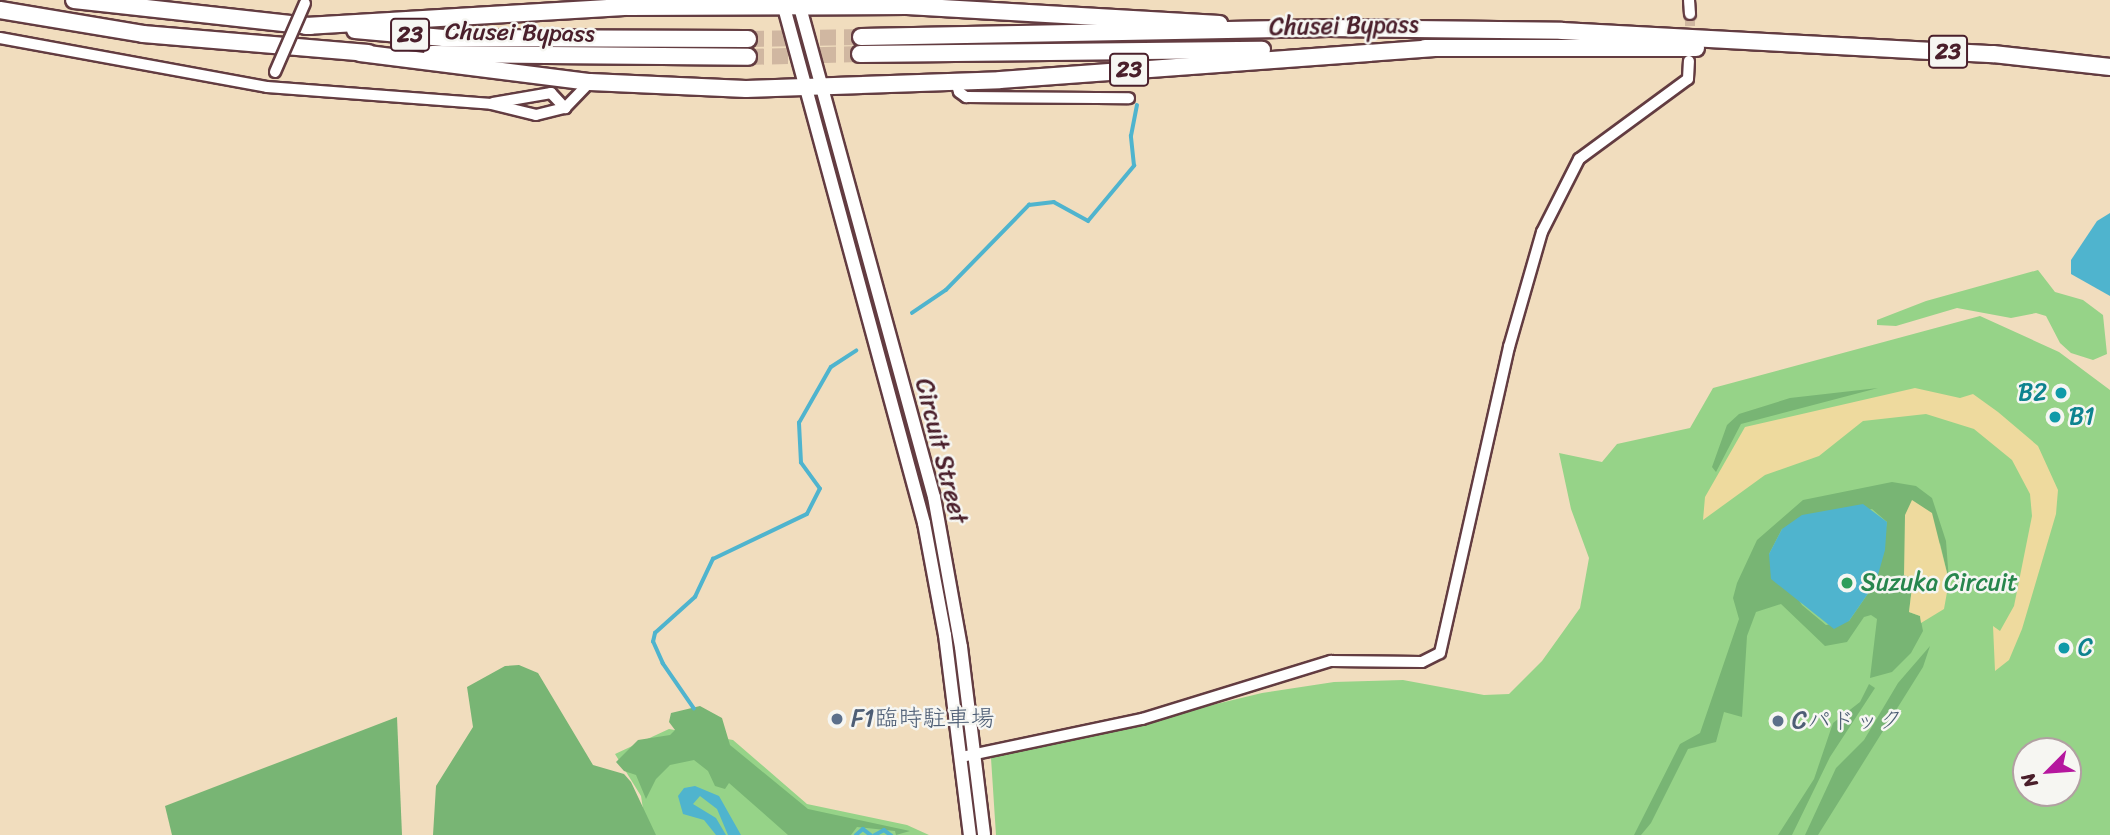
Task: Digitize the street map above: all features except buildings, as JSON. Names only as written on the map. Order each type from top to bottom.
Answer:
[{"type":"highway","name":"Chusei Bypass","points":[[74,0],[306,26],[444,38],[748,39]]},
{"type":"highway","name":"23","points":[[306,26],[624,4],[908,3],[1279,30]]},
{"type":"highway","name":"Chusei Bypass","points":[[0,10],[143,34],[360,53],[748,57]]},
{"type":"highway","name":"Chusei Bypass","points":[[861,37],[1279,30],[1562,31],[2068,60],[2110,66]]},
{"type":"highway","name":"Chusei Bypass","points":[[860,54],[1828,47]]},
{"type":"highway","name":"23","points":[[823,84],[956,82],[1434,48]]},
{"type":"highway","points":[[360,53],[590,82],[746,89],[823,84]]},
{"type":"street","points":[[1689,0],[1690,14]]},
{"type":"street","points":[[275,72],[305,2]]},
{"type":"street","name":"Circuit Street","points":[[791,4],[823,84],[934,497],[976,753],[984,835]]},
{"type":"street","name":"Circuit Street","points":[[791,4],[805,85],[924,523],[945,635],[970,835]]},
{"type":"street","points":[[0,38],[267,87],[491,104],[536,115],[565,108],[590,82]]},
{"type":"street","points":[[961,757],[1142,719],[1331,662],[1422,662],[1440,653],[1508,347],[1542,232],[1579,159],[1688,79],[1689,61]]},
{"type":"street","points":[[956,82],[959,93],[966,97],[1129,98]]},
{"type":"street","points":[[491,104],[551,93],[565,108]]},
{"type":"green space","points":[[2038,270],[2055,292],[2083,300],[2103,315],[2107,354],[2093,360],[2071,353],[2060,343],[2046,316],[2036,313],[2011,318],[1957,308],[1896,326],[1877,325],[1877,320],[1926,301]]},
{"type":"green space","name":"Suzuka Circuit","points":[[1980,316],[2059,352],[2110,390],[2110,835],[996,835],[991,758],[1262,693],[1334,682],[1403,680],[1484,695],[1509,694],[1542,661],[1580,608],[1589,558],[1571,509],[1559,453],[1602,462],[1617,444],[1690,428],[1713,388]]},
{"type":"green space","points":[[1878,388],[1741,424],[1716,472],[1712,467],[1727,425],[1739,414],[1790,398]]},
{"type":"green space","points":[[1892,482],[1916,486],[1932,498],[1946,541],[1949,581],[1940,543],[1913,578],[1909,612],[1920,616],[1923,631],[1911,653],[1892,672],[1870,678],[1877,619],[1871,615],[1864,617],[1847,642],[1825,646],[1781,604],[1756,612],[1747,636],[1742,717],[1724,712],[1716,742],[1688,749],[1651,823],[1641,835],[1634,835],[1680,744],[1700,733],[1739,619],[1733,598],[1737,583],[1757,540],[1803,500]],"holes":[[[1872,509],[1887,522],[1876,582],[1849,621],[1826,625],[1802,605],[1769,554],[1782,529]]]},
{"type":"green space","points":[[1930,646],[1923,667],[1818,835],[1805,835],[1836,768],[1864,740],[1898,683]]},
{"type":"green space","points":[[519,665],[538,673],[593,765],[624,774],[631,782],[656,835],[433,835],[436,786],[473,727],[467,687],[505,666]]},
{"type":"green space","points":[[1869,684],[1875,688],[1830,757],[1792,835],[1778,835],[1814,779],[1833,723],[1860,702]]},
{"type":"green space","points":[[700,706],[722,718],[730,745],[808,809],[910,831],[896,835],[895,831],[857,827],[851,835],[788,835],[729,783],[725,789],[715,786],[708,771],[694,760],[670,765],[656,779],[646,799],[636,775],[624,771],[616,762],[638,740],[670,735],[675,730],[669,722],[671,713]]},
{"type":"green space","points":[[397,717],[402,835],[172,835],[165,806]]},
{"type":"green space","points":[[669,729],[733,740],[807,804],[907,825],[929,835],[647,835],[641,796],[615,754]]},
{"type":"sand","points":[[1915,388],[1960,398],[1973,394],[2038,446],[2058,490],[2056,514],[2022,629],[2009,660],[1995,671],[1993,626],[2000,631],[2014,606],[2032,516],[2030,494],[2012,460],[1974,429],[1926,414],[1863,421],[1819,456],[1765,475],[1703,520],[1705,497],[1745,427]]},
{"type":"sand","points":[[1912,500],[1932,513],[1949,581],[1944,609],[1921,623],[1920,616],[1909,612],[1913,579],[1904,575],[1905,515]]},
{"type":"water","points":[[2110,213],[2110,296],[2071,274],[2071,260],[2097,221]]},
{"type":"water","points":[[1863,504],[1887,522],[1885,550],[1876,582],[1849,621],[1834,629],[1771,579],[1769,554],[1782,529],[1802,515]]},
{"type":"water","points":[[695,786],[719,796],[741,835],[728,835],[717,809],[700,796],[693,804],[716,818],[726,835],[716,835],[704,820],[683,814],[678,796],[684,788]]},
{"type":"waterway","points":[[912,313],[946,290],[1029,205],[1054,202],[1088,221],[1134,166],[1131,136],[1137,106]]},
{"type":"waterway","points":[[694,709],[663,664],[653,642],[655,633],[695,597],[713,559],[807,514],[820,489],[801,463],[799,423],[831,367],[856,351]]},
{"type":"waterway","points":[[856,835],[863,829],[871,835]]},
{"type":"waterway","points":[[875,835],[884,830],[891,835]]},
{"type":"tunnel","points":[[1690,14],[1690,41]]},
{"type":"tunnel","points":[[748,39],[861,37]]},
{"type":"tunnel","points":[[748,57],[860,54]]},
{"type":"place","name":"B2","points":[[2061,393]]},
{"type":"place","name":"B1","points":[[2055,417]]},
{"type":"place","name":"Suzuka Circuit","points":[[1847,583]]},
{"type":"place","name":"C","points":[[2064,648]]},
{"type":"place","name":"F1臨時駐車場","points":[[837,719]]},
{"type":"place","name":"Cパドック","points":[[1778,721]]}]
